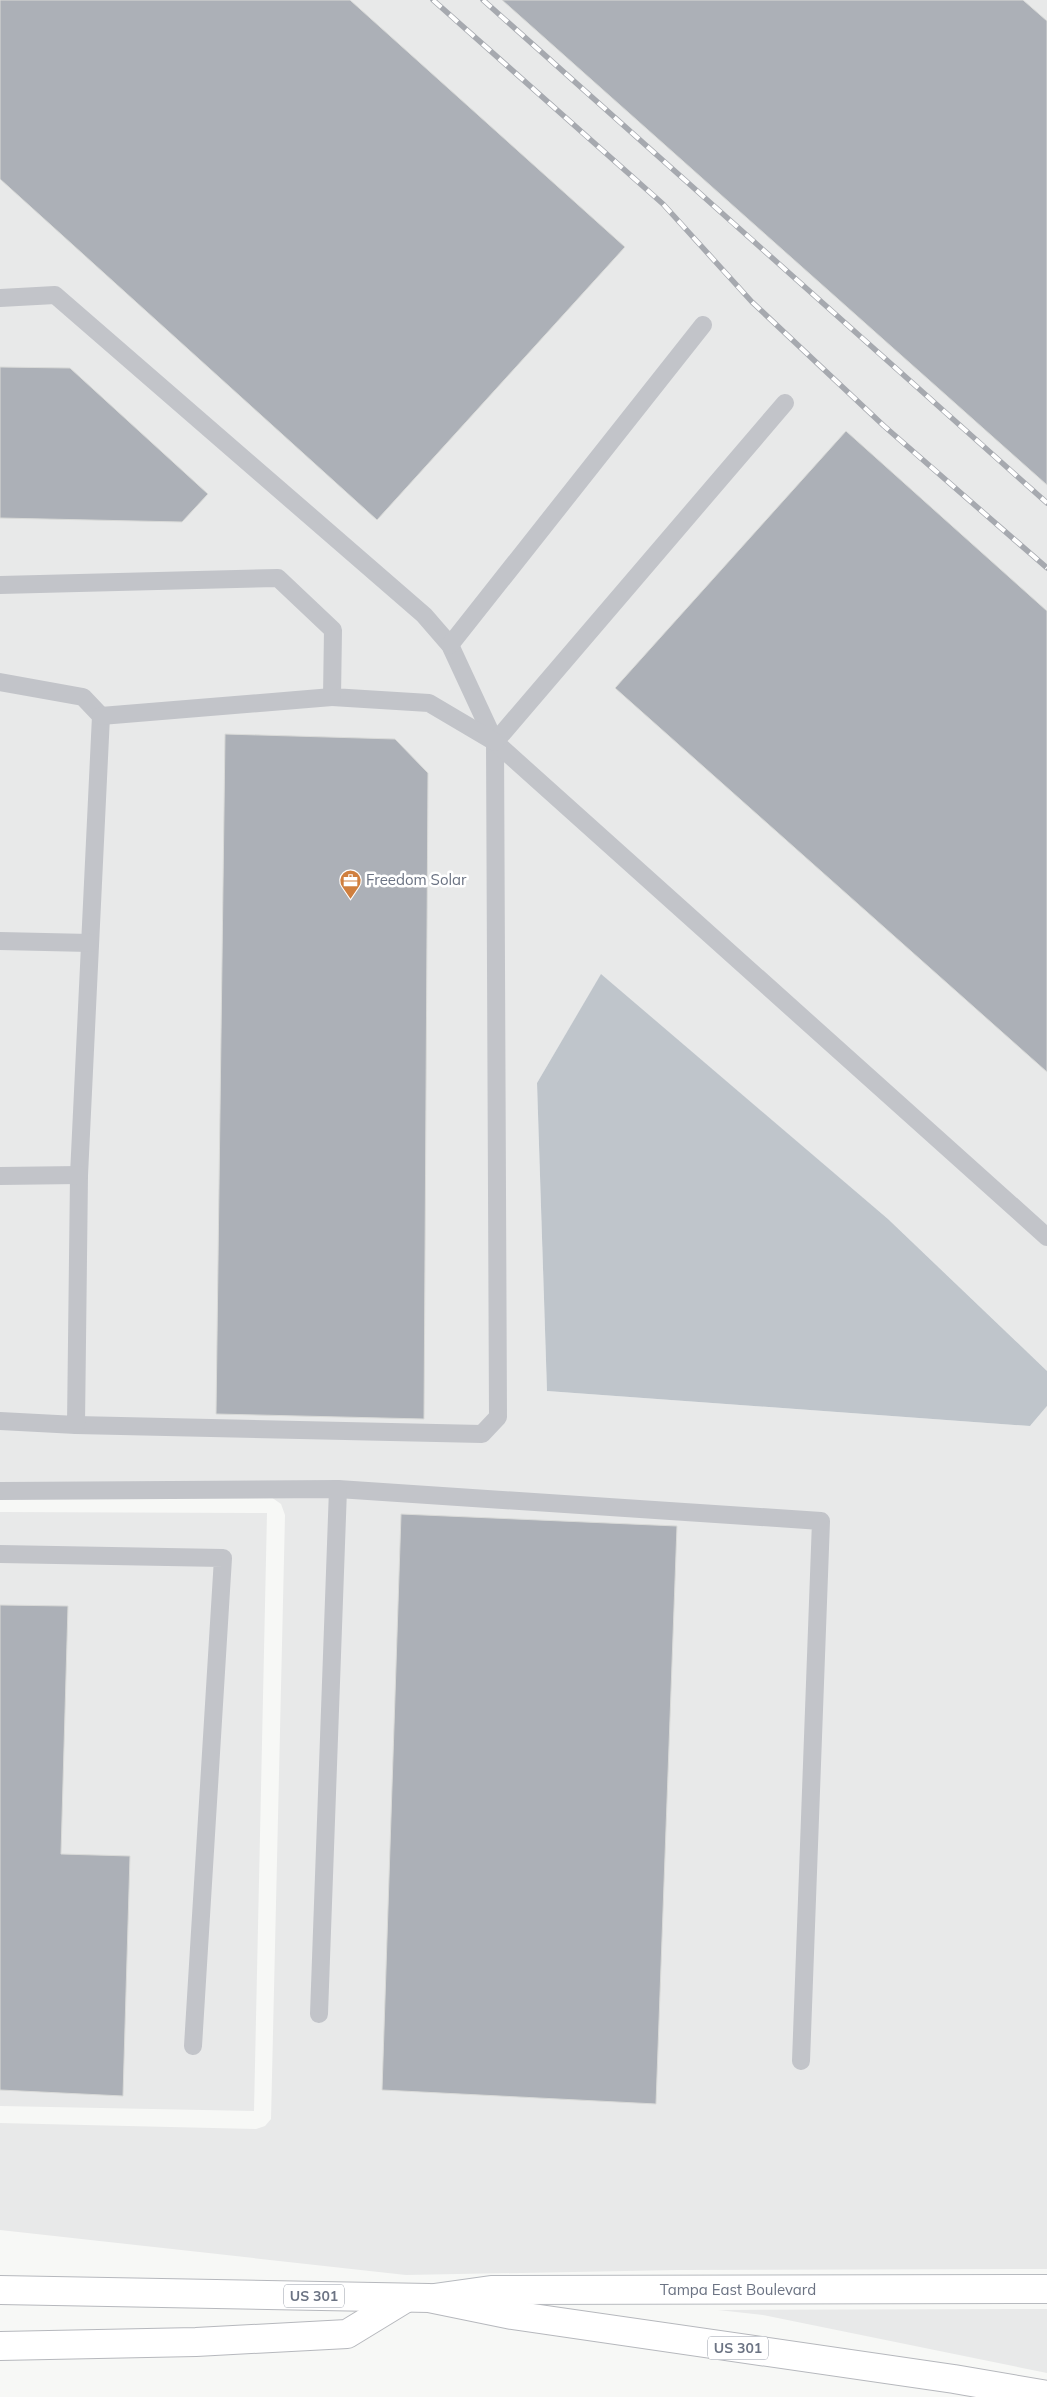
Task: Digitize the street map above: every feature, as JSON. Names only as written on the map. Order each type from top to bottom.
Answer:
[{"type":"main road","name":"Tampa East Boulevard","points":[[418,2298],[491,2290],[1047,2289]]},
{"type":"main road","name":"US 301","points":[[0,2290],[418,2298],[512,2315],[954,2379],[1047,2395]]},
{"type":"main road","points":[[0,2346],[196,2342],[347,2334],[418,2298]]},
{"type":"lane","points":[[0,298],[55,295],[424,615],[450,645],[495,742],[498,1417],[482,1434],[0,1422]]},
{"type":"lane","points":[[450,645],[704,325]]},
{"type":"lane","points":[[495,742],[785,403]]},
{"type":"lane","points":[[0,585],[278,578],[333,630],[332,697]]},
{"type":"lane","points":[[0,682],[83,697],[101,716],[79,1175],[76,1425]]},
{"type":"lane","points":[[101,716],[332,697],[429,703],[495,742],[1047,1237]]},
{"type":"lane","points":[[0,941],[90,943]]},
{"type":"lane","points":[[0,1176],[79,1175]]},
{"type":"lane","points":[[0,1490],[338,1489],[821,1521],[801,2061]]},
{"type":"lane","points":[[319,2014],[338,1489]]},
{"type":"lane","points":[[0,1554],[223,1558],[193,2046]]},
{"type":"shaded area","points":[[0,0],[1047,0],[1047,1371],[888,1219],[601,975],[537,1083],[547,1391],[1030,1426],[1047,1406],[1047,2269],[678,2270],[406,2275],[0,2230],[0,2123],[256,2129],[265,2126],[271,2119],[285,1515],[281,1504],[271,1497],[0,1495]]},
{"type":"shaded area","points":[[601,974],[888,1219],[1047,1371],[1047,1406],[1030,1426],[547,1391],[537,1083]]},
{"type":"shaded area","points":[[0,1512],[267,1513],[254,2111],[0,2106]]},
{"type":"shaded area","points":[[1047,2309],[1047,2373],[763,2315],[718,2310]]},
{"type":"building","points":[[0,0],[350,0],[625,247],[377,520],[0,179]]},
{"type":"building","points":[[502,0],[1023,0],[1047,21],[1047,485]]},
{"type":"building","points":[[0,367],[70,368],[208,494],[182,522],[0,518]]},
{"type":"building","points":[[846,431],[1047,611],[1047,1072],[615,688]]},
{"type":"building","points":[[225,734],[395,739],[428,773],[424,1419],[216,1414]]},
{"type":"building","points":[[401,1514],[677,1526],[656,2104],[382,2090]]},
{"type":"building","points":[[0,1605],[68,1606],[61,1854],[130,1856],[123,2096],[0,2090]]},
{"type":"railway","points":[[433,0],[663,204],[752,302],[884,426],[1047,568]]},
{"type":"railway","points":[[483,0],[1047,503]]},
{"type":"place","name":"Freedom Solar","points":[[350,899]]}]
